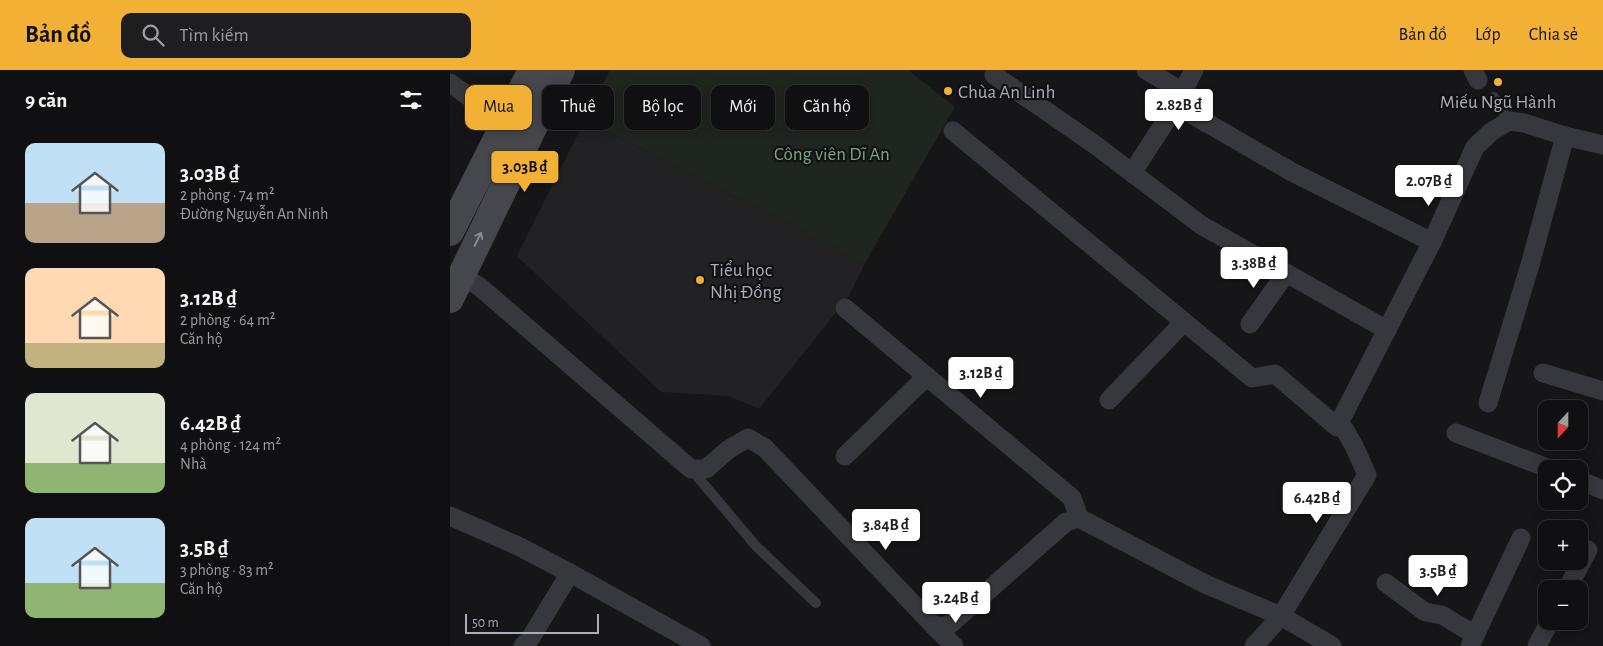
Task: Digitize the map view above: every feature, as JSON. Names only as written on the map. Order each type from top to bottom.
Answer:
[{"type":"main road","points":[[525,85],[532,70]]},
{"type":"main road","points":[[450,299],[456,272],[561,70]]},
{"type":"main road","points":[[452,221],[503,130]]},
{"type":"street","points":[[1146,70],[1180,98],[1292,172],[1432,242]]},
{"type":"street","points":[[1132,172],[1180,98],[1194,70]]},
{"type":"street","points":[[994,75],[1094,144],[1201,225],[1387,330]]},
{"type":"street","points":[[450,83],[465,94]]},
{"type":"street","points":[[953,131],[1252,378],[1275,374],[1337,427],[1432,242],[1475,146],[1491,132],[1509,121],[1524,123],[1565,136],[1603,145]]},
{"type":"street","points":[[1488,403],[1530,265],[1565,136]]},
{"type":"street","points":[[456,272],[480,287],[691,468],[706,469],[729,449],[748,438],[765,448],[954,646]]},
{"type":"street","points":[[1250,324],[1286,273]]},
{"type":"street","points":[[845,308],[1072,498],[1079,518],[1205,584],[1281,616],[1332,646]]},
{"type":"street","points":[[1109,400],[1184,322]]},
{"type":"street","points":[[1543,373],[1603,390]]},
{"type":"street","points":[[845,456],[927,376]]},
{"type":"street","points":[[1254,646],[1281,616],[1367,475],[1345,430]]},
{"type":"street","points":[[1456,433],[1538,464]]},
{"type":"street","points":[[1588,484],[1603,490]]},
{"type":"street","points":[[450,516],[518,546],[701,646]]},
{"type":"street","points":[[934,626],[948,626],[1066,522],[1079,518]]},
{"type":"street","points":[[1386,584],[1425,612],[1442,615],[1473,640],[1521,538]]},
{"type":"street","points":[[530,644],[570,573]]},
{"type":"street","points":[[1537,646],[1545,630]]},
{"type":"lane","points":[[1494,97],[1509,121]]},
{"type":"lane","points":[[691,468],[756,546],[816,603]]},
{"type":"shaded area","name":"Tiểu học Nhị Đồng","points":[[580,130],[605,130],[865,263],[848,297],[759,409],[729,396],[661,392],[517,256]]},
{"type":"green space","name":"Công viên Dĩ An","points":[[610,70],[908,70],[955,107],[865,263],[605,130],[614,130],[614,85],[602,85]]},
{"type":"place","name":"Miếu Ngũ Hành","points":[[1498,82]]},
{"type":"place","name":"Chùa An Linh","points":[[948,91]]},
{"type":"place","name":"Tiểu học Nhị Đồng","points":[[700,280]]}]
